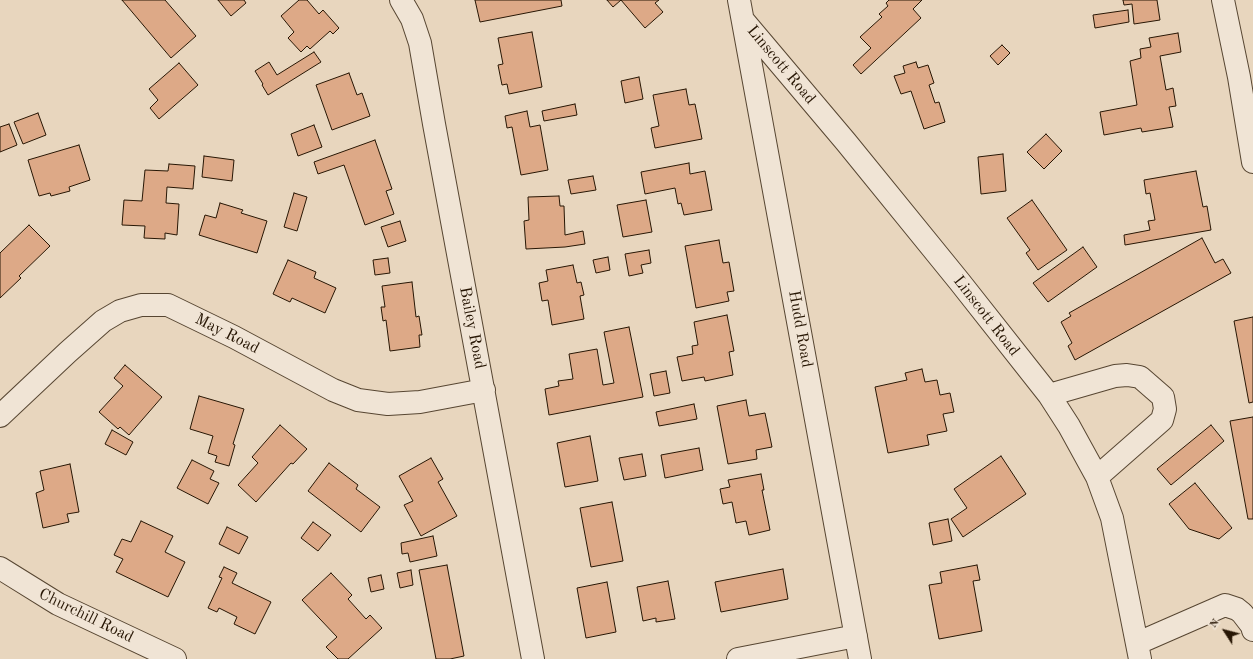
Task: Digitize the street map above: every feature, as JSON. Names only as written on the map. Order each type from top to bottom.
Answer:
[{"type":"street","name":"Bailey Road","points":[[401,0],[412,19],[420,43],[435,132],[533,659]]},
{"type":"street","points":[[1223,0],[1246,76],[1253,162]]},
{"type":"street","name":"Linscott Road","points":[[741,10],[954,275],[1048,395],[1069,426],[1097,477],[1112,518],[1139,651]]},
{"type":"street","name":"Hudd Road","points":[[741,10],[860,659]]},
{"type":"street","name":"May Road","points":[[0,416],[103,321],[120,310],[141,305],[168,305],[234,337],[333,390],[358,400],[388,404],[420,402],[484,390]]},
{"type":"street","points":[[1048,395],[1115,376],[1127,375],[1140,377],[1162,397],[1165,409],[1162,420],[1097,477]]},
{"type":"street","name":"Churchill Road","points":[[0,568],[58,604],[175,659]]},
{"type":"street","points":[[1139,651],[1225,605],[1237,609],[1242,613],[1252,626],[1253,630]]},
{"type":"street","points":[[738,659],[856,636]]},
{"type":"building","points":[[122,0],[165,0],[196,36],[171,58]]},
{"type":"building","points":[[218,0],[244,0],[246,3],[231,16]]},
{"type":"building","points":[[299,0],[307,0],[319,14],[323,10],[339,28],[333,34],[330,31],[310,49],[307,46],[301,52],[288,38],[294,32],[281,16]]},
{"type":"building","points":[[475,0],[561,0],[562,6],[480,22]]},
{"type":"building","points":[[607,0],[621,0],[613,7]]},
{"type":"building","points":[[621,0],[659,0],[655,3],[663,12],[645,28]]},
{"type":"building","points":[[889,0],[922,0],[913,9],[921,18],[861,74],[853,65],[871,48],[860,37],[882,17],[879,14],[888,6],[886,3]]},
{"type":"building","points":[[1123,0],[1157,0],[1160,20],[1134,24],[1132,4],[1124,5]]},
{"type":"building","points":[[1128,10],[1129,22],[1095,28],[1093,15]]},
{"type":"building","points":[[532,32],[542,87],[509,94],[507,84],[502,85],[498,65],[503,64],[498,38]]},
{"type":"building","points":[[1178,33],[1181,52],[1160,56],[1166,90],[1173,88],[1176,106],[1169,107],[1173,127],[1142,132],[1141,128],[1104,135],[1100,112],[1137,105],[1130,61],[1141,58],[1140,49],[1151,47],[1149,38]]},
{"type":"building","points":[[1002,45],[1010,53],[998,65],[990,56]]},
{"type":"building","points":[[314,52],[321,62],[268,95],[255,71],[269,62],[277,75]]},
{"type":"building","points":[[916,62],[918,68],[928,65],[934,83],[929,85],[935,103],[939,102],[945,122],[924,129],[911,91],[901,94],[894,76],[905,73],[903,66]]},
{"type":"building","points":[[179,63],[198,85],[159,119],[150,108],[158,100],[149,89]]},
{"type":"building","points":[[349,73],[357,95],[362,93],[370,116],[332,130],[316,85]]},
{"type":"building","points":[[639,77],[643,99],[625,103],[621,81]]},
{"type":"building","points":[[686,89],[689,105],[695,104],[702,139],[655,148],[651,128],[659,126],[653,95]]},
{"type":"building","points":[[575,104],[577,115],[544,121],[542,111]]},
{"type":"building","points":[[527,111],[530,127],[540,125],[548,170],[521,175],[512,127],[507,128],[505,116]]},
{"type":"building","points":[[38,113],[46,135],[23,144],[14,122]]},
{"type":"building","points":[[9,124],[17,145],[0,152],[0,127]]},
{"type":"building","points":[[314,125],[322,147],[298,156],[291,134]]},
{"type":"building","points":[[1046,134],[1062,151],[1044,169],[1027,152]]},
{"type":"building","points":[[375,140],[392,189],[386,191],[394,214],[365,225],[344,165],[318,174],[314,162]]},
{"type":"building","points":[[79,145],[90,180],[69,187],[70,191],[51,196],[50,193],[39,196],[28,160]]},
{"type":"building","points":[[1003,154],[1006,191],[981,194],[978,157]]},
{"type":"building","points":[[204,156],[234,160],[232,181],[202,177]]},
{"type":"building","points":[[689,163],[690,174],[705,171],[712,210],[684,215],[681,203],[678,204],[675,188],[645,194],[641,172]]},
{"type":"building","points":[[169,164],[195,166],[193,189],[167,187],[166,203],[179,204],[177,235],[165,233],[165,239],[144,238],[145,226],[122,225],[124,200],[142,201],[145,170],[168,171]]},
{"type":"building","points":[[1196,171],[1203,207],[1207,206],[1211,230],[1125,245],[1124,235],[1150,230],[1148,221],[1155,220],[1150,193],[1146,194],[1144,180]]},
{"type":"building","points":[[593,176],[596,190],[571,194],[568,180]]},
{"type":"building","points":[[294,193],[307,197],[297,231],[284,227]]},
{"type":"building","points":[[559,196],[560,206],[564,206],[565,235],[583,231],[585,244],[565,247],[526,249],[524,221],[529,220],[528,197]]},
{"type":"building","points":[[646,200],[652,232],[623,237],[617,205]]},
{"type":"building","points":[[1032,200],[1067,250],[1038,270],[1026,253],[1030,250],[1007,218]]},
{"type":"building","points":[[220,203],[243,210],[241,213],[267,221],[257,253],[199,235],[205,215],[216,218]]},
{"type":"building","points":[[400,221],[406,241],[388,247],[381,227]]},
{"type":"building","points":[[29,225],[50,246],[19,276],[21,278],[0,298],[0,253]]},
{"type":"building","points":[[1202,238],[1215,263],[1223,259],[1231,273],[1075,360],[1068,346],[1072,343],[1061,322],[1071,316],[1069,313]]},
{"type":"building","points":[[719,240],[723,263],[729,262],[734,291],[727,292],[729,301],[696,308],[685,246]]},
{"type":"building","points":[[1083,247],[1097,267],[1048,302],[1033,283]]},
{"type":"building","points":[[649,250],[651,263],[641,265],[643,273],[629,276],[625,254]]},
{"type":"building","points":[[608,257],[610,270],[596,273],[593,260]]},
{"type":"building","points":[[388,258],[390,273],[375,275],[373,260]]},
{"type":"building","points":[[288,260],[316,272],[314,278],[336,288],[325,313],[292,298],[290,302],[273,294]]},
{"type":"building","points":[[573,265],[577,283],[581,282],[584,295],[580,296],[584,319],[552,325],[548,300],[542,301],[539,283],[548,281],[546,270]]},
{"type":"building","points":[[412,282],[416,317],[419,316],[422,335],[419,335],[420,347],[390,351],[386,320],[383,321],[381,307],[385,307],[382,286]]},
{"type":"building","points":[[727,315],[734,351],[729,352],[733,375],[705,381],[704,377],[682,381],[677,357],[693,354],[692,346],[698,345],[694,322]]},
{"type":"building","points":[[1253,317],[1253,402],[1249,403],[1234,321]]},
{"type":"building","points":[[629,327],[643,397],[549,415],[545,389],[559,386],[558,381],[573,379],[569,354],[597,349],[603,385],[614,383],[604,332]]},
{"type":"building","points":[[125,365],[162,397],[129,435],[120,427],[118,429],[99,412],[123,386],[114,378]]},
{"type":"building","points":[[922,369],[925,382],[937,380],[940,395],[950,393],[954,412],[943,414],[947,431],[927,435],[929,445],[888,453],[875,387],[907,380],[905,373]]},
{"type":"building","points":[[666,371],[670,393],[654,396],[650,374]]},
{"type":"building","points":[[199,396],[244,409],[233,444],[235,445],[229,466],[215,462],[217,456],[208,453],[213,436],[190,429]]},
{"type":"building","points":[[746,400],[749,416],[765,413],[772,447],[756,450],[757,459],[728,464],[717,406]]},
{"type":"building","points":[[694,404],[697,419],[659,426],[656,412]]},
{"type":"building","points":[[1253,417],[1253,519],[1248,519],[1230,421]]},
{"type":"building","points":[[280,425],[307,449],[293,464],[291,463],[256,502],[238,485],[258,463],[252,457]]},
{"type":"building","points":[[1211,425],[1224,441],[1171,485],[1157,469]]},
{"type":"building","points":[[112,430],[133,442],[126,455],[105,444]]},
{"type":"building","points":[[590,436],[598,481],[565,487],[557,443]]},
{"type":"building","points":[[699,448],[703,470],[665,478],[661,455]]},
{"type":"building","points":[[642,454],[646,476],[624,480],[619,458]]},
{"type":"building","points":[[1001,456],[1026,494],[963,537],[951,519],[967,508],[954,489]]},
{"type":"building","points":[[431,458],[443,479],[438,482],[457,516],[421,536],[404,505],[413,501],[399,476]]},
{"type":"building","points":[[192,460],[214,471],[210,479],[219,483],[208,504],[177,488]]},
{"type":"building","points":[[329,463],[358,485],[356,489],[380,507],[361,532],[308,491]]},
{"type":"building","points":[[70,464],[79,512],[67,514],[69,522],[43,528],[36,493],[44,490],[40,471]]},
{"type":"building","points":[[761,474],[764,490],[762,490],[770,530],[749,535],[746,521],[736,523],[732,502],[723,504],[720,489],[730,487],[728,480]]},
{"type":"building","points":[[1195,483],[1232,528],[1219,539],[1189,529],[1169,504]]},
{"type":"building","points":[[612,502],[623,561],[591,567],[580,508]]},
{"type":"building","points":[[948,519],[952,541],[933,545],[929,523]]},
{"type":"building","points":[[141,521],[173,536],[165,552],[185,562],[168,597],[116,572],[123,559],[114,555],[122,539],[131,542]]},
{"type":"building","points":[[313,522],[331,535],[318,551],[301,538]]},
{"type":"building","points":[[227,527],[248,537],[239,554],[219,544]]},
{"type":"building","points":[[433,536],[437,556],[410,562],[408,553],[402,554],[401,543]]},
{"type":"building","points":[[447,565],[464,656],[450,659],[436,659],[419,570]]},
{"type":"building","points":[[977,565],[980,580],[973,581],[982,631],[939,639],[929,585],[942,583],[940,572]]},
{"type":"building","points":[[224,567],[237,573],[232,583],[271,602],[255,634],[234,624],[237,617],[219,608],[217,612],[208,608],[222,578],[219,577]]},
{"type":"building","points":[[783,569],[788,599],[721,612],[715,582]]},
{"type":"building","points":[[411,570],[413,585],[400,588],[397,573]]},
{"type":"building","points":[[331,573],[352,595],[348,599],[366,619],[370,615],[382,628],[348,659],[338,659],[326,647],[337,637],[302,600]]},
{"type":"building","points":[[381,575],[384,589],[371,592],[368,578]]},
{"type":"building","points":[[668,581],[675,619],[656,622],[656,618],[643,621],[637,587]]},
{"type":"building","points":[[607,582],[616,632],[586,638],[577,588]]}]
